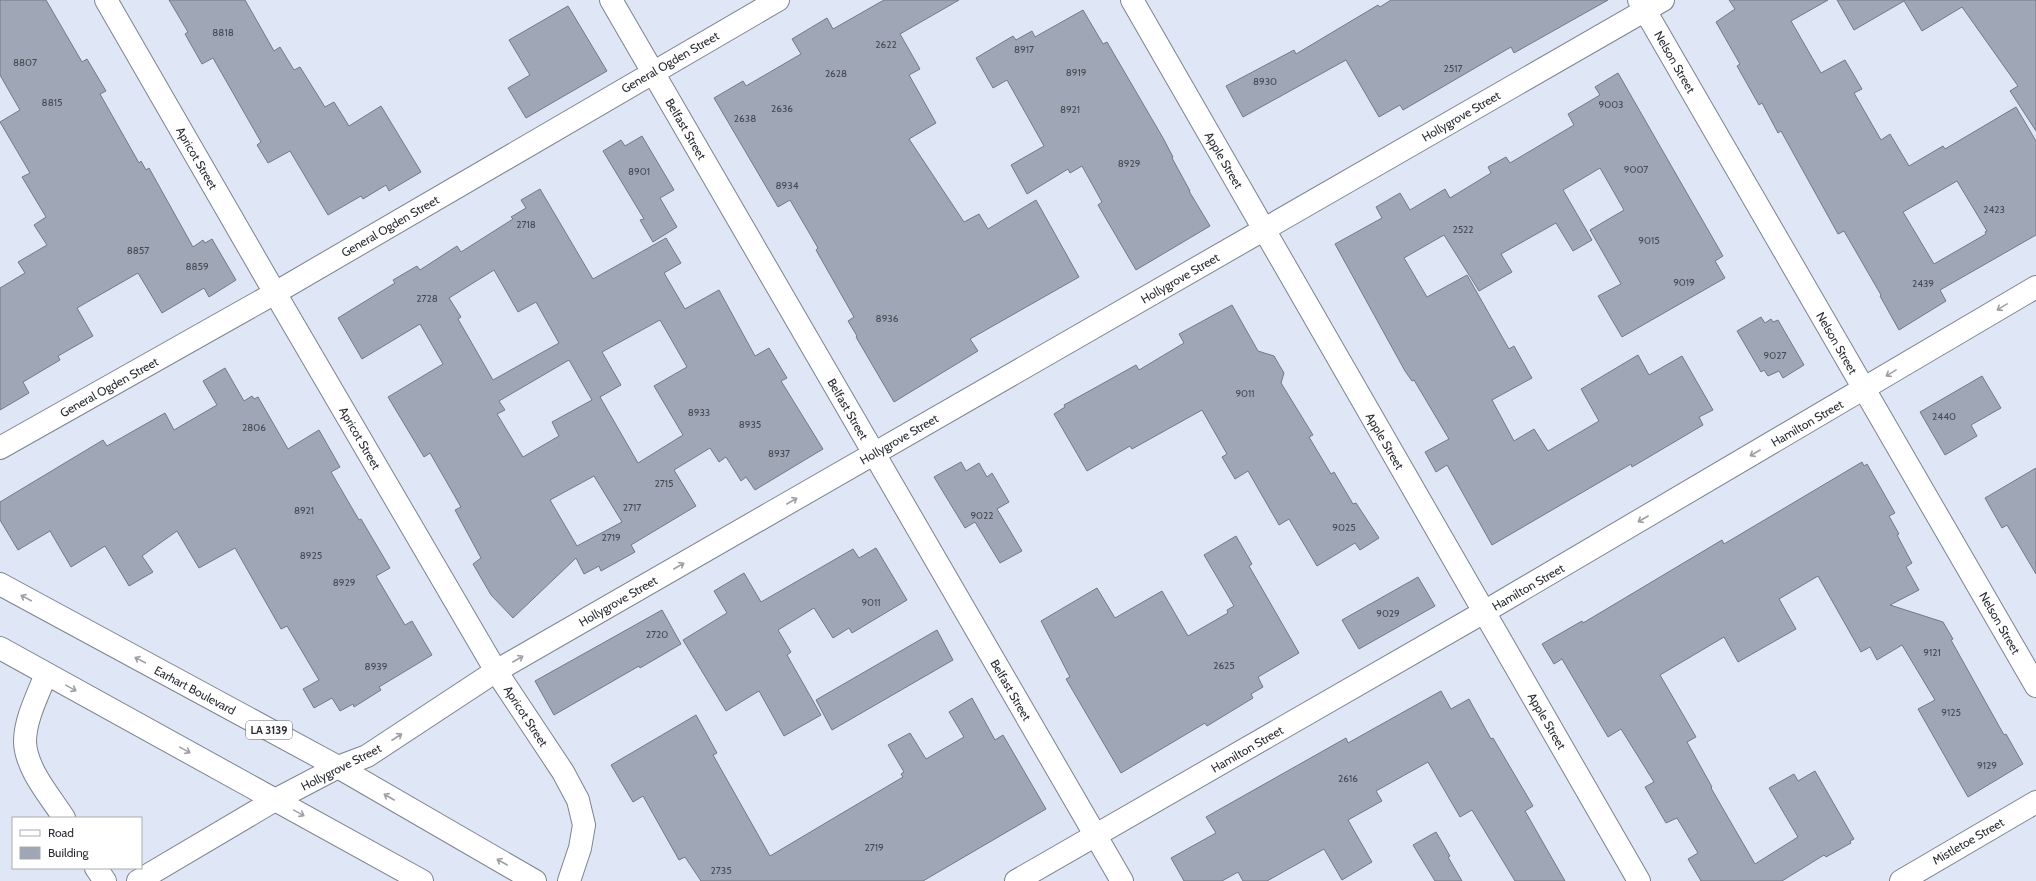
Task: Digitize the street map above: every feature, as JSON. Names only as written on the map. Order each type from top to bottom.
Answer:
[{"type":"street","name":"Apricot Street","points":[[106,0],[274,293],[496,671],[563,772],[578,800],[584,825],[580,848],[569,881]]},
{"type":"street","name":"Belfast Street","points":[[611,0],[1122,881]]},
{"type":"street","name":"General Ogden Street","points":[[0,448],[274,293],[778,0]]},
{"type":"street","name":"Apple Street","points":[[1132,0],[1640,881]]},
{"type":"street","name":"Hollygrove Street","points":[[138,881],[275,800],[338,767],[367,756],[496,671],[1264,229],[1649,3]]},
{"type":"street","name":"Nelson Street","points":[[1649,3],[1864,389],[2036,686]]},
{"type":"street","name":"Hamilton Street","points":[[1016,881],[1484,612],[2036,287]]},
{"type":"street","name":"Earhart Boulevard","points":[[0,584],[338,767],[535,881]]},
{"type":"street","points":[[0,648],[422,881]]},
{"type":"street","points":[[46,674],[30,718],[25,742],[31,766],[63,817]]},
{"type":"street","name":"Mistletoe Street","points":[[1901,881],[2036,802]]},
{"type":"street","points":[[97,869],[105,881]]},
{"type":"building","points":[[0,0],[46,0],[82,62],[87,59],[106,91],[100,94],[139,163],[141,161],[146,170],[149,168],[193,247],[203,240],[205,243],[212,239],[236,280],[209,297],[204,288],[162,313],[138,273],[77,308],[93,336],[58,356],[60,360],[23,382],[29,393],[0,410],[0,288],[25,273],[18,262],[47,245],[34,225],[46,217],[22,177],[30,173],[0,122],[20,110],[0,75]]},
{"type":"building","points":[[169,0],[245,0],[274,51],[280,47],[294,70],[300,67],[325,107],[334,102],[349,126],[381,106],[421,172],[389,191],[386,185],[363,199],[361,196],[328,215],[290,151],[268,163],[257,145],[261,142],[213,58],[202,64],[185,34],[188,32]]},
{"type":"building","points":[[884,0],[959,0],[900,34],[920,69],[909,75],[936,123],[909,139],[964,222],[979,214],[988,229],[1036,200],[1079,277],[970,339],[978,351],[894,402],[856,337],[857,336],[848,321],[854,317],[816,250],[818,248],[790,200],[778,207],[714,98],[743,81],[746,86],[801,54],[792,39],[827,18],[833,29]]},
{"type":"building","points":[[1391,0],[1608,0],[1514,53],[1511,47],[1403,110],[1400,105],[1379,117],[1346,60],[1243,117],[1226,86],[1294,50],[1296,54],[1378,5],[1380,7]]},
{"type":"building","points":[[1729,0],[1828,0],[1791,21],[1821,73],[1845,60],[1862,89],[1854,93],[1881,140],[1890,134],[1909,166],[1943,146],[1945,149],[2016,107],[2036,141],[2036,235],[1940,290],[1946,301],[1899,330],[1880,296],[1881,295],[1844,231],[1838,234],[1781,131],[1778,133],[1762,103],[1759,105],[1737,66],[1740,64],[1716,22],[1735,9]],"holes":[[[1957,181],[1987,231],[1985,232],[1986,234],[1934,264],[1903,212]]]},
{"type":"building","points":[[1837,0],[2036,0],[2036,131],[2010,91],[2018,86],[1962,7],[1922,31],[1904,1],[1854,30]]},
{"type":"building","points":[[568,6],[607,71],[526,118],[508,88],[530,75],[509,40]]},
{"type":"building","points":[[1083,10],[1103,44],[1107,42],[1163,138],[1189,191],[1210,226],[1136,270],[1098,205],[1102,202],[1082,166],[1070,173],[1068,169],[1027,194],[1011,165],[1044,146],[1007,80],[993,88],[976,58],[1013,36],[1016,40],[1032,31],[1035,37]]},
{"type":"building","points":[[1618,73],[1723,256],[1715,261],[1725,278],[1622,337],[1598,296],[1621,284],[1590,230],[1624,210],[1600,168],[1563,190],[1592,240],[1573,251],[1556,223],[1501,254],[1512,272],[1479,291],[1444,235],[1404,258],[1427,297],[1467,275],[1509,349],[1514,346],[1532,378],[1492,400],[1514,441],[1534,429],[1548,451],[1599,421],[1581,389],[1638,355],[1649,375],[1682,356],[1713,410],[1699,417],[1703,425],[1632,467],[1631,464],[1492,545],[1447,465],[1436,472],[1425,452],[1449,439],[1414,380],[1412,381],[1405,371],[1335,244],[1382,218],[1376,207],[1400,193],[1410,210],[1445,189],[1450,198],[1491,173],[1488,167],[1506,157],[1510,163],[1574,125],[1568,114],[1600,95],[1595,87]]},
{"type":"building","points":[[642,136],[674,190],[660,198],[677,227],[653,242],[640,220],[644,219],[603,151],[621,140],[625,146]]},
{"type":"building","points":[[540,189],[593,279],[666,238],[681,263],[664,273],[685,309],[719,290],[755,356],[769,348],[787,378],[781,381],[823,449],[755,490],[746,477],[741,481],[726,457],[719,462],[710,448],[674,470],[696,506],[631,545],[635,552],[601,571],[599,566],[584,574],[576,558],[513,618],[491,595],[473,564],[481,558],[455,510],[461,507],[430,453],[424,457],[388,397],[443,364],[420,324],[362,359],[338,318],[395,283],[393,280],[417,266],[420,270],[457,246],[461,252],[513,219],[511,217],[526,208],[521,200]],"holes":[[[494,270],[518,312],[536,302],[559,343],[493,380],[458,319],[461,317],[449,298]],[[660,320],[687,367],[654,386],[683,435],[638,463],[600,397],[621,385],[602,352]],[[569,360],[592,400],[552,422],[559,436],[523,457],[497,414],[505,410],[499,401]],[[594,476],[622,522],[577,546],[550,500]]]},
{"type":"building","points":[[1232,305],[1258,351],[1274,356],[1284,373],[1281,383],[1313,435],[1309,437],[1331,474],[1334,472],[1353,504],[1356,503],[1379,538],[1360,550],[1355,543],[1317,566],[1289,519],[1279,525],[1248,471],[1235,479],[1222,457],[1227,454],[1202,410],[1132,449],[1130,446],[1087,471],[1054,414],[1065,407],[1064,405],[1136,365],[1139,370],[1184,343],[1179,334]]},
{"type":"building","points":[[1761,317],[1765,323],[1771,319],[1773,322],[1778,320],[1804,365],[1783,378],[1779,371],[1768,376],[1764,370],[1761,372],[1737,331]]},
{"type":"building","points":[[225,368],[244,401],[252,396],[254,399],[258,397],[288,449],[319,430],[340,467],[331,472],[359,520],[361,519],[390,568],[376,576],[405,625],[412,621],[432,655],[379,687],[381,690],[354,707],[353,704],[340,711],[332,698],[314,708],[303,689],[319,680],[287,626],[281,629],[235,548],[199,568],[177,531],[142,556],[153,572],[129,586],[105,546],[71,567],[50,531],[18,550],[0,520],[0,502],[103,440],[107,446],[165,413],[174,430],[217,405],[203,381]]},
{"type":"building","points":[[1982,376],[2001,408],[1971,425],[1977,436],[1945,455],[1920,412]]},
{"type":"building","points":[[961,462],[966,471],[979,463],[987,477],[992,473],[1009,502],[997,509],[1022,551],[1000,563],[975,522],[965,528],[934,477]]},
{"type":"building","points":[[1862,462],[1864,466],[1867,464],[1895,513],[1889,516],[1912,563],[1906,567],[1919,590],[1890,605],[1943,622],[1953,639],[1951,640],[2004,735],[2006,734],[2023,764],[1968,797],[1918,709],[1935,700],[1902,645],[1877,660],[1870,647],[1861,652],[1818,576],[1779,599],[1796,629],[1738,662],[1724,637],[1660,675],[1696,737],[1687,742],[1712,787],[1711,788],[1755,864],[1798,837],[1769,788],[1794,774],[1798,781],[1815,771],[1854,839],[1850,841],[1851,843],[1826,857],[1824,855],[1782,881],[1701,881],[1688,859],[1698,853],[1677,818],[1666,823],[1645,787],[1654,782],[1621,729],[1608,737],[1562,659],[1554,664],[1542,644],[1582,621],[1583,623],[1722,540],[1724,544]]},
{"type":"building","points":[[2036,468],[2036,574],[2007,525],[2002,528],[1985,498]]},
{"type":"building","points":[[1236,536],[1252,564],[1249,566],[1299,653],[1258,677],[1263,687],[1251,694],[1253,698],[1207,726],[1205,723],[1121,773],[1066,679],[1070,677],[1041,621],[1097,588],[1115,618],[1162,591],[1188,636],[1228,613],[1227,610],[1234,606],[1204,555]]},
{"type":"building","points":[[876,548],[907,600],[852,633],[849,628],[833,638],[814,608],[778,630],[791,652],[787,655],[821,715],[784,736],[759,691],[726,711],[683,640],[727,613],[714,591],[744,573],[761,602],[853,549],[859,558]]},
{"type":"building","points":[[1418,577],[1435,606],[1359,649],[1342,620]]},
{"type":"building","points":[[662,610],[681,644],[640,668],[639,666],[554,715],[535,681]]},
{"type":"building","points":[[937,630],[953,660],[832,730],[816,700]]},
{"type":"building","points":[[1441,691],[1451,709],[1469,699],[1491,739],[1493,738],[1533,806],[1525,811],[1565,881],[1515,881],[1472,810],[1460,817],[1428,762],[1376,791],[1382,801],[1348,820],[1372,862],[1342,880],[1324,849],[1267,881],[1243,881],[1238,872],[1222,881],[1184,881],[1171,858],[1216,833],[1206,817],[1346,738],[1348,743]]},
{"type":"building","points":[[972,698],[995,740],[1003,735],[1046,809],[923,881],[701,881],[685,857],[679,860],[643,796],[633,802],[611,765],[696,715],[717,753],[713,755],[770,856],[903,777],[901,774],[904,772],[888,745],[910,733],[926,759],[964,737],[949,712]]},
{"type":"building","points":[[1436,832],[1462,881],[1435,881],[1413,845]]}]
